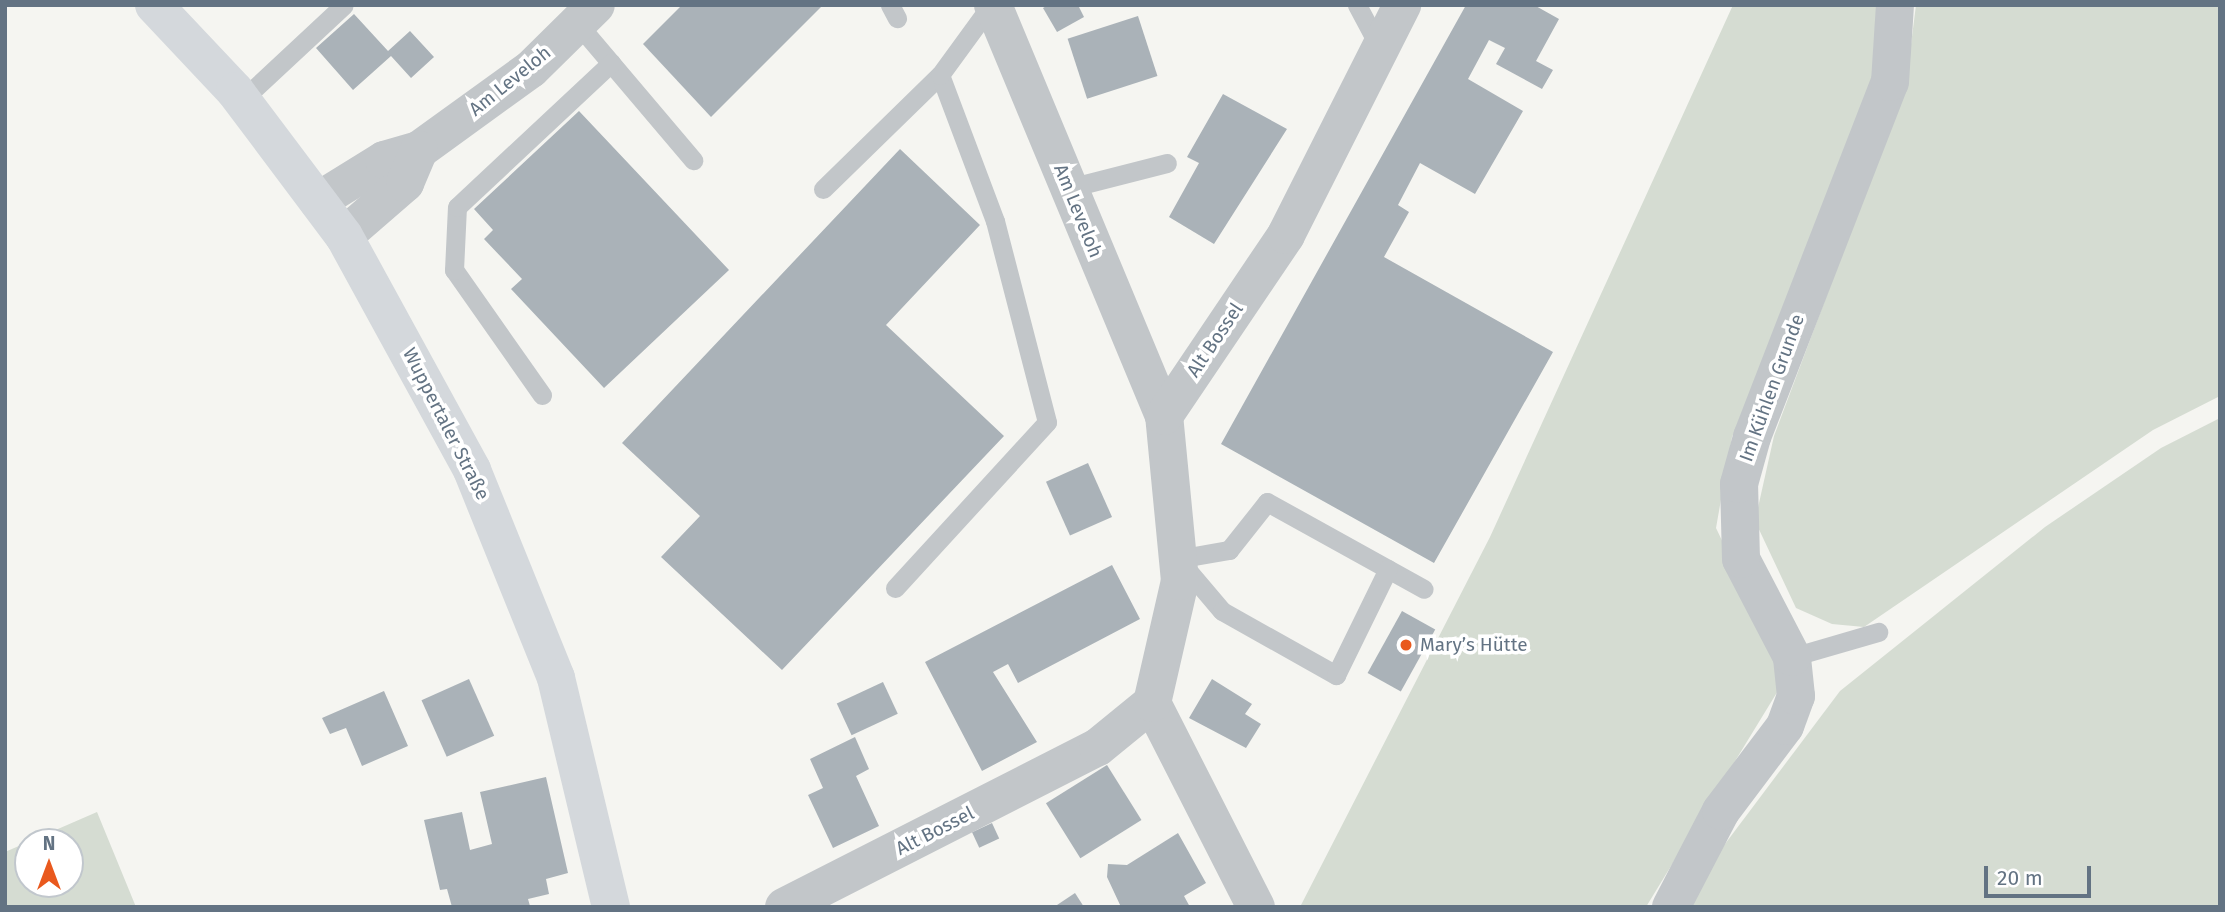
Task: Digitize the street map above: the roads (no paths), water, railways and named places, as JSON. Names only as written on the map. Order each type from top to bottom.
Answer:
[{"type":"main road","name":"Wuppertaler Straße","points":[[154,5],[242,100],[344,236],[450,427],[514,563],[571,730],[611,907]]},
{"type":"street","name":"Am Leveloh","points":[[993,5],[1164,416]]},
{"type":"street","name":"Alt Bossel","points":[[1164,416],[1286,235],[1402,5]]},
{"type":"street","name":"Im Kühlen Grunde","points":[[1671,907],[1721,811],[1785,726],[1796,696],[1792,657],[1741,559],[1739,484],[1752,437],[1891,82],[1895,5]]},
{"type":"street","name":"Am Leveloh","points":[[318,201],[384,160],[419,150],[531,69],[587,14]]},
{"type":"street","points":[[344,236],[405,183],[419,150]]},
{"type":"street","points":[[1164,416],[1180,581],[1152,703],[1256,907]]},
{"type":"street","name":"Alt Bossel","points":[[784,907],[1098,747],[1152,703]]},
{"type":"lane","points":[[242,100],[344,5]]},
{"type":"lane","points":[[823,189],[940,75],[993,5]]},
{"type":"lane","points":[[1357,5],[1380,48]]},
{"type":"lane","points":[[587,14],[611,63],[693,160]]},
{"type":"lane","points":[[542,395],[454,270],[457,207],[611,63]]},
{"type":"lane","points":[[895,589],[1047,422],[995,221],[940,75]]},
{"type":"lane","points":[[1069,188],[1167,163]]},
{"type":"lane","points":[[1177,559],[1229,550],[1267,502],[1424,589]]},
{"type":"lane","points":[[1177,559],[1222,611],[1336,675],[1388,569]]},
{"type":"lane","points":[[1792,657],[1878,632]]},
{"type":"place","name":"Mary’s Hütte","points":[[1406,645]]}]
